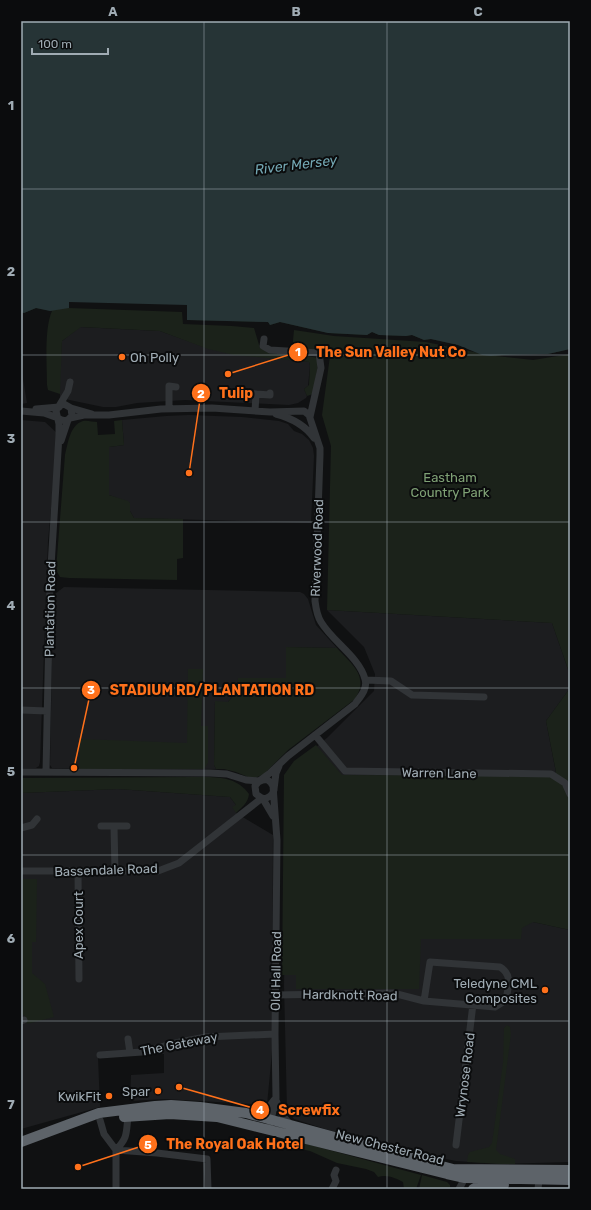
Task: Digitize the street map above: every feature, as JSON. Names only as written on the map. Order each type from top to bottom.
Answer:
[{"type":"highway","name":"New Chester Road","points":[[21,1142],[99,1114],[155,1106],[171,1105],[200,1107],[246,1113],[269,1125],[384,1159],[465,1178],[518,1180],[538,1185],[570,1180]]},
{"type":"highway","name":"New Chester Road","points":[[21,1149],[100,1120],[128,1116],[170,1114],[196,1115],[269,1125],[292,1126],[453,1169],[570,1170]]},
{"type":"highway","points":[[453,1169],[465,1178],[472,1189],[479,1186],[507,1185],[518,1180]]},
{"type":"street","points":[[264,339],[263,346],[270,350],[319,353],[321,368],[310,418],[307,424],[299,424]]},
{"type":"street","points":[[58,418],[56,413],[69,385],[72,403],[72,413],[69,419]]},
{"type":"street","points":[[169,409],[169,386],[176,387]]},
{"type":"street","points":[[248,393],[270,395],[270,393]]},
{"type":"street","points":[[299,424],[296,420],[296,415],[315,393]]},
{"type":"street","points":[[255,411],[256,394]]},
{"type":"street","points":[[25,410],[59,407],[64,404],[71,408],[96,415]]},
{"type":"street","points":[[25,410],[47,414],[63,421],[84,415],[109,415],[169,409],[212,408],[270,412],[301,411],[308,413],[310,418]]},
{"type":"street","points":[[270,412],[289,418],[299,424],[312,434],[318,444]]},
{"type":"street","name":"Plantation Road","points":[[46,772],[50,583],[60,427],[58,418]]},
{"type":"street","name":"Riverwood Road","points":[[310,418],[320,455],[315,601],[317,612],[320,621],[325,628],[358,665],[366,680]]},
{"type":"street","name":"Plantation Road","points":[[59,446],[69,419]]},
{"type":"street","points":[[255,792],[255,786],[259,781],[314,735],[355,704],[362,694],[366,680],[391,682],[412,695],[484,697]]},
{"type":"street","points":[[21,710],[47,711]]},
{"type":"street","name":"Warren Lane","points":[[314,735],[345,772],[551,774],[565,783],[570,794]]},
{"type":"street","points":[[236,778],[258,796],[266,798],[271,795],[274,789],[276,773],[280,764]]},
{"type":"street","points":[[21,772],[227,774],[236,778],[250,781],[269,781],[274,789]]},
{"type":"street","name":"Old Hall Road","points":[[269,1125],[276,1098],[275,995],[277,888],[274,789]]},
{"type":"street","name":"Bassendale Road","points":[[245,811],[255,792]]},
{"type":"street","name":"Old Hall Road","points":[[262,798],[270,810],[275,822]]},
{"type":"street","name":"Bassendale Road","points":[[21,871],[158,871],[179,863],[262,798]]},
{"type":"street","points":[[21,828],[32,825],[37,819]]},
{"type":"street","points":[[101,826],[126,826]]},
{"type":"street","points":[[114,826],[115,872]]},
{"type":"street","name":"Apex Court","points":[[78,871],[79,979]]},
{"type":"street","name":"Hardknott Road","points":[[275,995],[393,993],[424,1001],[496,1007],[506,1000],[509,979],[506,970],[500,967],[430,962],[424,1001]]},
{"type":"street","name":"Wrynose Road","points":[[456,1145],[473,1004]]},
{"type":"street","name":"The Gateway","points":[[100,1055],[130,1054],[206,1036],[275,1034]]},
{"type":"street","name":"The Gateway","points":[[128,1039],[130,1054]]},
{"type":"street","points":[[246,1113],[265,1112],[276,1098]]},
{"type":"street","points":[[276,1098],[282,1116],[292,1126]]},
{"type":"street","points":[[114,1148],[126,1137],[128,1116]]},
{"type":"street","points":[[100,1120],[104,1134],[114,1148],[116,1189]]},
{"type":"street","points":[[114,1148],[207,1159],[208,1189]]},
{"type":"street","points":[[459,1189],[465,1178],[475,1169]]},
{"type":"street","points":[[332,1189],[336,1181],[333,1173]]},
{"type":"shaded area","points":[[80,327],[160,331],[207,348],[309,362],[308,386],[304,389],[307,396],[298,403],[289,405],[185,400],[137,403],[116,407],[103,407],[60,398],[62,341]]},
{"type":"shaded area","points":[[21,367],[27,403],[21,404]]},
{"type":"shaded area","points":[[189,415],[242,417],[279,421],[288,424],[294,431],[302,434],[309,440],[313,448],[314,456],[311,523],[134,518],[130,511],[130,503],[109,495],[109,447],[124,445],[122,420]]},
{"type":"shaded area","points":[[21,420],[45,422],[58,434],[48,541],[40,762],[39,766],[36,768],[21,768]]},
{"type":"shaded area","points":[[64,587],[300,592],[308,599],[316,625],[337,648],[286,647],[286,678],[237,691],[228,702],[215,702],[214,765],[216,769],[52,768],[50,765],[53,605],[55,594]]},
{"type":"shaded area","points":[[327,610],[552,623],[570,675],[570,688],[546,721],[556,773],[538,795],[533,922],[570,930],[570,1162],[502,1164],[456,1161],[412,1152],[328,1130],[294,1119],[287,1110],[284,985],[288,771],[328,737],[374,691],[375,674],[364,647]]},
{"type":"shaded area","points":[[118,789],[230,797],[236,805],[236,813],[273,835],[272,1052],[267,1105],[164,1099],[130,1101],[131,1075],[164,1073],[164,1054],[98,1057],[100,1107],[21,1129],[21,793]]},
{"type":"green space","points":[[21,281],[89,302],[69,302],[69,308],[182,312],[183,324],[254,328],[260,348],[319,358],[313,394],[307,396],[304,389],[309,385],[309,362],[234,355],[208,349],[160,331],[81,327],[62,341],[60,394],[48,390],[46,358],[47,337],[49,319],[52,311],[36,308],[24,313],[21,312]]},
{"type":"green space","name":"Eastham Country Park","points":[[187,305],[570,349],[548,354],[516,354],[496,356],[533,360],[570,354],[570,675],[552,623],[327,610],[331,446],[322,415],[330,356],[292,351],[294,330],[334,336],[426,342],[479,353],[458,345],[431,339],[424,340],[412,335],[379,335],[372,332],[367,335],[328,333],[280,322],[270,325],[268,322],[187,320]]},
{"type":"green space","points":[[122,420],[124,445],[109,447],[109,495],[128,501],[130,503],[130,511],[134,518],[183,519],[183,558],[177,559],[177,580],[69,578],[60,577],[56,570],[65,455],[72,430],[83,421],[97,422],[98,435],[115,434],[114,421]]},
{"type":"green space","points":[[286,647],[337,648],[353,665],[360,677],[359,691],[355,699],[288,750],[264,774],[255,778],[224,769],[216,769],[214,765],[215,701],[228,702],[237,691],[238,678],[286,678]]},
{"type":"green space","points":[[188,669],[203,669],[201,726],[208,726],[208,763],[204,769],[79,769],[80,739],[187,743]]},
{"type":"green space","points":[[570,688],[570,930],[533,922],[522,928],[521,939],[421,939],[419,989],[296,989],[296,975],[282,975],[284,775],[294,761],[316,745],[342,775],[554,776],[556,772],[546,721]]},
{"type":"green space","points":[[216,777],[231,780],[238,783],[249,794],[247,800],[236,813],[232,807],[236,805],[230,797],[118,789],[21,793],[21,778]]},
{"type":"green space","points":[[21,879],[37,879],[36,942],[32,942],[32,973],[45,984],[54,1017],[27,1024],[24,1015],[21,1016]]},
{"type":"green space","points":[[507,1025],[510,1027],[511,1034],[496,1150],[500,1154],[515,1159],[515,1164],[467,1162],[470,1152],[489,1147],[492,1143],[503,1063],[504,1028]]},
{"type":"green space","points":[[296,1141],[421,1175],[416,1189],[404,1189],[403,1182],[394,1178],[388,1176],[378,1177],[374,1172],[366,1169],[337,1163],[310,1151],[296,1148],[294,1146]]},
{"type":"green space","points":[[422,1175],[447,1182],[450,1185],[450,1189],[419,1189]]},
{"type":"water","name":"River Mersey","points":[[21,21],[570,21],[570,349],[548,354],[482,355],[458,345],[431,339],[424,340],[412,335],[379,335],[372,332],[367,335],[328,333],[280,322],[270,325],[268,322],[187,320],[187,305],[69,302],[69,308],[50,311],[36,308],[24,313],[21,312]]},
{"type":"place","name":"Oh Polly","points":[[122,357]]},
{"type":"place","name":"The Sun Valley Nut Co","points":[[228,374]]},
{"type":"place","name":"Tulip","points":[[189,473]]},
{"type":"place","name":"STADIUM RD/PLANTATION RD","points":[[74,768]]},
{"type":"place","name":"Teledyne CML Composites","points":[[545,990]]},
{"type":"place","name":"Screwfix","points":[[179,1087]]},
{"type":"place","name":"Spar","points":[[158,1091]]},
{"type":"place","name":"KwikFit","points":[[109,1096]]},
{"type":"place","name":"The Royal Oak Hotel","points":[[78,1167]]}]
